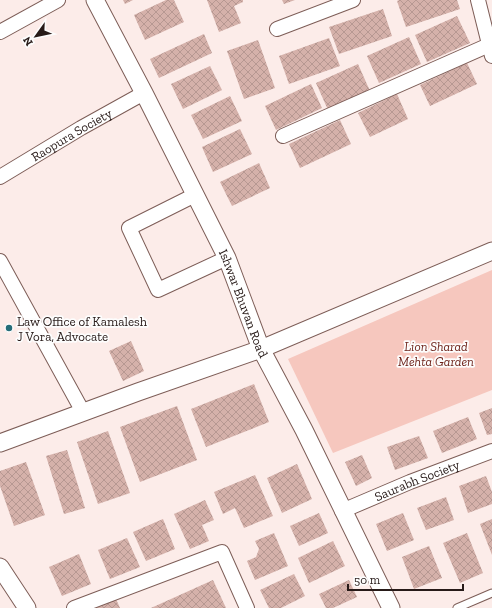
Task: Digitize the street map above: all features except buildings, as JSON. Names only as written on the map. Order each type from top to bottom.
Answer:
[{"type":"street","points":[[0,32],[58,0]]},
{"type":"street","name":"Ishwar Bhuvan Road","points":[[95,0],[144,93],[227,258],[261,348],[304,430],[391,608]]},
{"type":"street","points":[[277,29],[353,0]]},
{"type":"street","points":[[283,136],[491,50],[478,0]]},
{"type":"street","name":"Raopura Society","points":[[0,177],[144,93]]},
{"type":"street","points":[[195,195],[129,228],[158,290],[227,258]]},
{"type":"street","points":[[0,443],[261,348],[492,251]]},
{"type":"street","points":[[0,261],[83,412]]},
{"type":"street","name":"Saurabh Society","points":[[342,510],[492,451]]},
{"type":"street","points":[[74,608],[222,552],[247,608]]},
{"type":"street","points":[[0,567],[27,608]]},
{"type":"lane","points":[[457,608],[492,593]]},
{"type":"green space","name":"Lion Sharad Mehta Garden","points":[[492,270],[492,390],[333,453],[288,359]]},
{"type":"place","name":"Law Office of Kamalesh J Vora, Advocate","points":[[9,328]]}]
